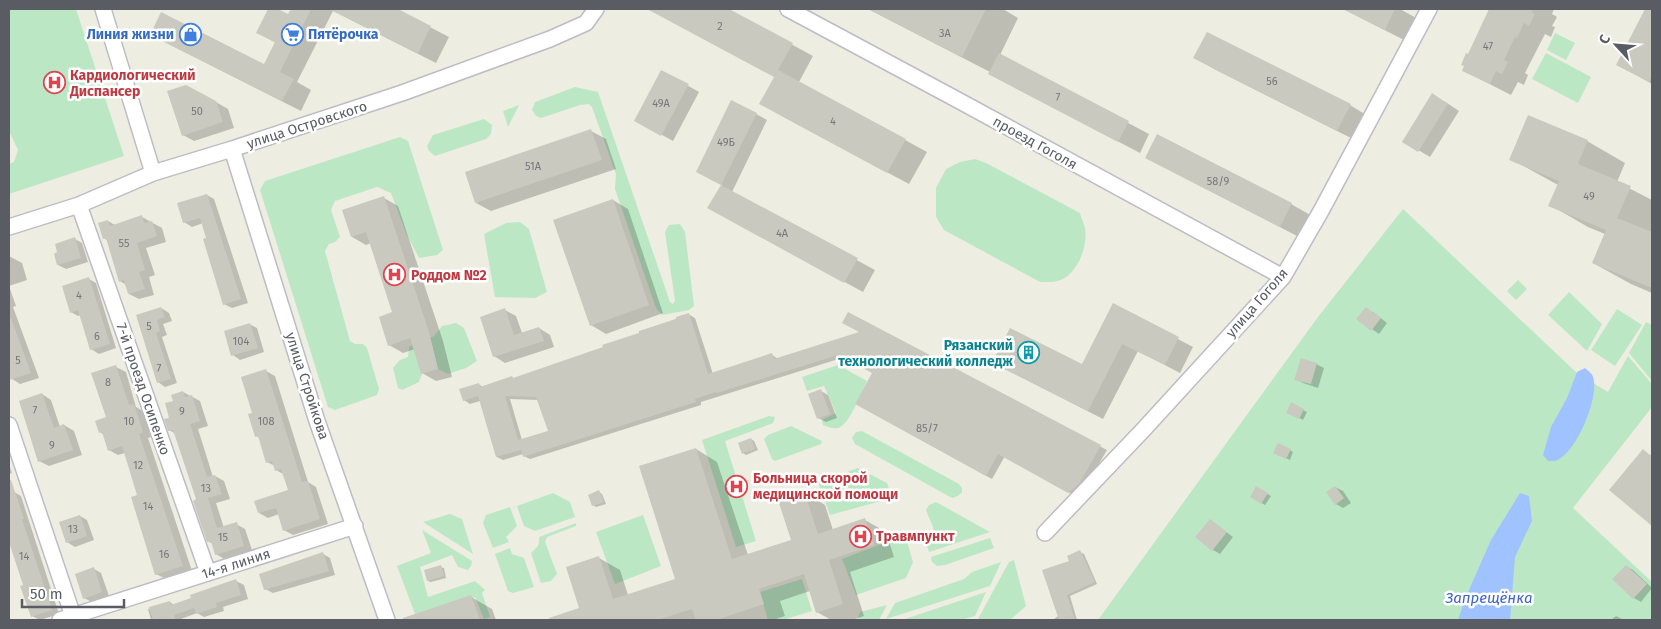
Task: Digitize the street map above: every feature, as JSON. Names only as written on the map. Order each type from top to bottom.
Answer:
[{"type":"street","points":[[103,9],[153,173]]},
{"type":"street","name":"улица Островского","points":[[9,227],[78,205],[153,173],[402,93],[550,39],[586,23],[596,9]]},
{"type":"street","name":"проезд Гоголя","points":[[788,9],[1283,277]]},
{"type":"street","name":"улица Гоголя","points":[[1045,533],[1144,429],[1283,277],[1429,9]]},
{"type":"street","name":"улица Стройкова","points":[[232,149],[317,421],[387,620]]},
{"type":"street","name":"7-й проезд Осипенко","points":[[78,205],[208,573]]},
{"type":"street","points":[[9,425],[66,618]]},
{"type":"street","name":"14-я линия","points":[[66,618],[355,526]]},
{"type":"green space","name":"Кардиологический Диспансер","points":[[9,9],[76,9],[124,156],[9,194],[9,164],[14,162],[18,150],[9,131]]},
{"type":"green space","points":[[1555,33],[1575,43],[1566,60],[1547,50]]},
{"type":"green space","points":[[1546,53],[1591,77],[1578,103],[1532,79]]},
{"type":"green space","points":[[575,87],[598,92],[670,302],[673,304],[675,301],[665,232],[669,225],[680,224],[685,232],[694,306],[689,310],[662,315],[656,308],[615,189],[616,174],[592,107],[589,104],[580,105],[541,118],[536,116],[532,110],[535,102]]},
{"type":"green space","points":[[519,105],[508,127],[503,111]]},
{"type":"green space","points":[[484,119],[492,125],[491,134],[486,139],[435,156],[429,151],[427,146],[433,135]]},
{"type":"green space","points":[[400,137],[408,141],[443,250],[437,255],[419,258],[406,233],[391,193],[377,187],[335,201],[331,210],[340,237],[335,242],[329,244],[325,251],[350,341],[355,344],[363,344],[367,348],[379,389],[377,395],[335,410],[328,407],[260,190],[265,181]]},
{"type":"green space","points":[[975,159],[1080,213],[1086,235],[1084,249],[1074,270],[1069,275],[1057,281],[1040,282],[944,230],[936,217],[936,188],[946,169],[960,162]]},
{"type":"green space","points":[[1403,209],[1578,374],[1608,392],[1628,356],[1652,384],[1652,407],[1573,508],[1652,582],[1652,620],[1098,620],[1318,317]]},
{"type":"green space","points":[[520,222],[529,229],[547,292],[535,298],[495,297],[484,234],[506,223]]},
{"type":"green space","points":[[1518,280],[1527,289],[1516,300],[1507,291]]},
{"type":"green space","points":[[1569,292],[1602,324],[1587,351],[1548,315]]},
{"type":"green space","points":[[1617,309],[1642,325],[1615,366],[1591,350]]},
{"type":"green space","points":[[1646,322],[1652,325],[1652,381],[1629,353]]},
{"type":"green space","points":[[456,323],[464,328],[477,361],[466,368],[448,374],[438,369],[432,346],[419,382],[402,390],[398,388],[393,368],[400,360],[408,357],[409,347],[434,336],[442,326]]},
{"type":"green space","points":[[838,365],[867,381],[855,408],[846,421],[842,426],[834,428],[823,425],[822,420],[836,413],[824,386],[807,391],[802,377]]},
{"type":"green space","points":[[769,416],[775,417],[773,423],[725,441],[756,541],[736,547],[702,440]]},
{"type":"green space","points":[[791,426],[822,441],[821,444],[775,461],[772,459],[764,439],[768,435]]},
{"type":"green space","points":[[862,431],[959,484],[962,492],[952,498],[855,444],[852,438],[856,432]]},
{"type":"green space","points":[[858,468],[887,483],[892,498],[830,515],[818,482]]},
{"type":"green space","points":[[553,493],[570,502],[575,517],[535,531],[524,526],[517,506]]},
{"type":"green space","points":[[936,502],[990,532],[929,552],[927,546],[933,538],[934,530],[926,510],[929,505]]},
{"type":"green space","points":[[510,507],[517,526],[506,537],[509,542],[493,548],[483,523],[486,515]]},
{"type":"green space","points":[[450,514],[462,519],[473,554],[423,522]]},
{"type":"green space","points":[[643,515],[661,566],[615,584],[596,532]]},
{"type":"green space","points":[[576,523],[576,526],[547,537],[545,542],[557,574],[551,581],[541,583],[531,553],[538,546],[539,537]]},
{"type":"green space","points":[[422,530],[472,561],[468,570],[458,567],[452,555],[420,567],[428,597],[475,581],[485,590],[482,593],[490,617],[484,619],[475,597],[415,614],[397,566],[431,553]]},
{"type":"green space","points":[[905,535],[913,562],[906,578],[856,595],[842,559]]},
{"type":"green space","points":[[990,538],[994,548],[945,565],[937,566],[932,562],[931,557]]},
{"type":"green space","points":[[510,548],[512,554],[524,558],[534,587],[513,593],[508,591],[495,554]]},
{"type":"green space","points":[[1014,560],[1026,606],[1010,620],[975,620],[978,619],[1009,562]]},
{"type":"green space","points":[[1001,562],[990,586],[886,619],[895,603],[964,579],[972,572]]},
{"type":"green space","points":[[802,579],[812,611],[783,620],[768,620],[760,592]]},
{"type":"green space","points":[[986,592],[975,616],[961,620],[902,620]]},
{"type":"green space","points":[[887,605],[879,620],[857,620],[860,612]]},
{"type":"water","points":[[1585,368],[1591,373],[1594,386],[1590,410],[1571,448],[1555,461],[1548,461],[1543,455],[1551,427],[1567,398],[1577,372]]},
{"type":"water","name":"Запрещёнка","points":[[1520,493],[1529,496],[1532,521],[1515,557],[1510,620],[1458,620],[1465,599],[1491,540]]},
{"type":"building","points":[[268,9],[278,9],[288,14],[291,9],[311,9],[280,72],[294,79],[282,101],[150,35],[161,12],[264,64],[275,42],[256,33]]},
{"type":"building","points":[[329,9],[398,9],[431,26],[418,53]]},
{"type":"building","points":[[647,9],[729,9],[793,43],[774,77]]},
{"type":"building","points":[[868,9],[986,9],[962,57]]},
{"type":"building","points":[[1343,9],[1395,9],[1385,30]]},
{"type":"building","points":[[1489,9],[1533,9],[1532,12],[1535,14],[1529,26],[1524,23],[1517,38],[1515,37],[1504,60],[1508,62],[1502,74],[1496,71],[1490,84],[1462,71],[1464,66],[1461,65]]},
{"type":"building","points":[[1645,9],[1652,9],[1652,75],[1649,82],[1616,65]]},
{"type":"building","points":[[1207,32],[1351,104],[1337,131],[1193,58]]},
{"type":"building","points":[[999,53],[1129,121],[1118,142],[988,74]]},
{"type":"building","points":[[661,70],[689,84],[661,136],[634,121]]},
{"type":"building","points":[[778,70],[906,139],[887,173],[759,104]]},
{"type":"building","points":[[186,85],[216,101],[223,122],[182,136],[167,91]]},
{"type":"building","points":[[1432,93],[1448,104],[1418,152],[1402,142]]},
{"type":"building","points":[[731,100],[757,113],[721,185],[696,172]]},
{"type":"building","points":[[1528,115],[1588,140],[1578,164],[1631,186],[1617,218],[1652,232],[1652,288],[1592,263],[1606,230],[1548,206],[1559,181],[1509,160]]},
{"type":"building","points":[[591,129],[602,160],[475,203],[465,172]]},
{"type":"building","points":[[1157,134],[1292,203],[1280,227],[1145,158]]},
{"type":"building","points":[[721,185],[858,258],[844,283],[707,208]]},
{"type":"building","points":[[207,194],[241,299],[223,305],[203,239],[206,238],[200,218],[183,223],[177,203]]},
{"type":"building","name":"Роддом №2","points":[[384,196],[429,332],[438,369],[421,374],[410,338],[388,346],[379,317],[392,312],[366,232],[351,237],[342,210]]},
{"type":"building","points":[[613,199],[649,305],[590,326],[553,220]]},
{"type":"building","points":[[142,215],[144,223],[152,221],[157,236],[137,243],[145,270],[139,272],[145,289],[128,294],[124,280],[119,282],[106,238],[103,239],[98,223],[108,220],[110,226]]},
{"type":"building","points":[[75,237],[81,258],[57,265],[54,254],[57,252],[55,244]]},
{"type":"building","points":[[89,277],[110,344],[90,350],[78,310],[70,313],[62,286]]},
{"type":"building","name":"Рязанский технологический колледж","points":[[1113,303],[1179,337],[1165,365],[1122,344],[1088,411],[992,363],[1010,328],[1082,364]]},
{"type":"building","points":[[161,307],[165,317],[157,320],[160,331],[156,333],[171,379],[157,383],[136,315]]},
{"type":"building","points":[[1366,307],[1381,318],[1371,331],[1356,319]]},
{"type":"building","points":[[505,308],[514,335],[539,327],[544,341],[493,357],[480,317]]},
{"type":"building","points":[[848,312],[1101,445],[1079,484],[1068,493],[998,454],[986,476],[855,404],[872,373],[838,355],[716,392],[695,399],[696,402],[523,457],[521,450],[496,457],[478,396],[463,401],[459,389],[479,383],[480,387],[512,376],[513,378],[603,347],[602,345],[639,333],[639,331],[689,313],[708,374],[772,353],[774,359],[859,332],[842,323]],"holes":[[[505,396],[536,397],[548,431],[518,440]]]},
{"type":"building","points":[[9,318],[11,318],[31,373],[9,380]]},
{"type":"building","points":[[250,323],[258,348],[231,356],[224,331]]},
{"type":"building","points":[[1301,358],[1317,363],[1311,384],[1294,380]]},
{"type":"building","points":[[116,365],[129,405],[134,404],[143,432],[139,434],[183,566],[155,575],[131,497],[137,495],[122,446],[108,451],[102,432],[99,433],[95,421],[106,417],[91,373]]},
{"type":"building","points":[[266,369],[302,482],[308,481],[320,519],[283,531],[276,508],[258,513],[254,501],[288,490],[281,469],[275,471],[272,461],[266,463],[258,436],[255,437],[248,414],[252,413],[241,377]]},
{"type":"building","points":[[821,389],[830,414],[817,419],[808,394]]},
{"type":"building","points":[[183,391],[185,397],[192,395],[200,421],[190,424],[207,477],[215,475],[222,494],[208,498],[217,528],[237,522],[244,546],[215,555],[211,541],[207,542],[197,513],[193,501],[196,499],[173,430],[168,431],[164,419],[169,418],[165,403],[173,401],[171,395]]},
{"type":"building","points":[[42,393],[54,428],[64,424],[73,450],[38,462],[19,401]]},
{"type":"building","points":[[1291,402],[1304,409],[1299,419],[1286,413]]},
{"type":"building","points":[[751,438],[755,449],[742,454],[738,443]]},
{"type":"building","points":[[1278,443],[1291,449],[1286,459],[1273,453]]},
{"type":"building","points":[[696,448],[732,559],[791,540],[778,500],[804,491],[818,534],[865,518],[874,545],[829,560],[843,604],[816,613],[804,574],[759,589],[764,604],[716,620],[696,620],[692,609],[657,620],[549,620],[549,618],[579,608],[566,567],[599,556],[613,599],[675,579],[639,466]]},
{"type":"building","points":[[1643,449],[1652,457],[1652,526],[1609,490]]},
{"type":"building","points":[[9,480],[11,480],[24,519],[22,519],[52,610],[31,617],[20,586],[23,585],[9,542]]},
{"type":"building","points":[[1256,486],[1268,493],[1261,504],[1250,497]]},
{"type":"building","points":[[1335,486],[1344,498],[1335,505],[1326,492]]},
{"type":"building","points":[[599,490],[604,502],[592,506],[588,495]]},
{"type":"building","points":[[80,515],[87,536],[66,543],[59,522]]},
{"type":"building","points":[[1210,519],[1227,532],[1212,551],[1195,537]]},
{"type":"building","points":[[1080,550],[1095,582],[1067,595],[1075,620],[1059,620],[1042,570],[1069,561],[1067,556]]},
{"type":"building","points":[[323,552],[329,571],[264,590],[259,574]]},
{"type":"building","points":[[441,565],[444,576],[427,581],[424,570]]},
{"type":"building","points":[[1626,565],[1647,584],[1633,599],[1612,579]]},
{"type":"building","points":[[94,567],[102,592],[83,599],[75,574]]},
{"type":"building","points":[[236,579],[241,595],[216,603],[217,607],[196,614],[194,608],[174,615],[176,620],[153,620],[149,607],[170,601],[171,605],[191,598],[190,595]]},
{"type":"building","points":[[471,595],[480,620],[403,620],[403,618]]},
{"type":"place","name":"Линия жизни","points":[[190,34]]},
{"type":"place","name":"Пятёрочка","points":[[292,34]]},
{"type":"place","name":"Кардиологический Диспансер","points":[[54,83]]},
{"type":"place","name":"Роддом №2","points":[[395,275]]},
{"type":"place","name":"Рязанский технологический колледж","points":[[1029,353]]},
{"type":"place","name":"Больница скорой медицинской помощи","points":[[737,486]]},
{"type":"place","name":"Травмпункт","points":[[860,536]]}]
